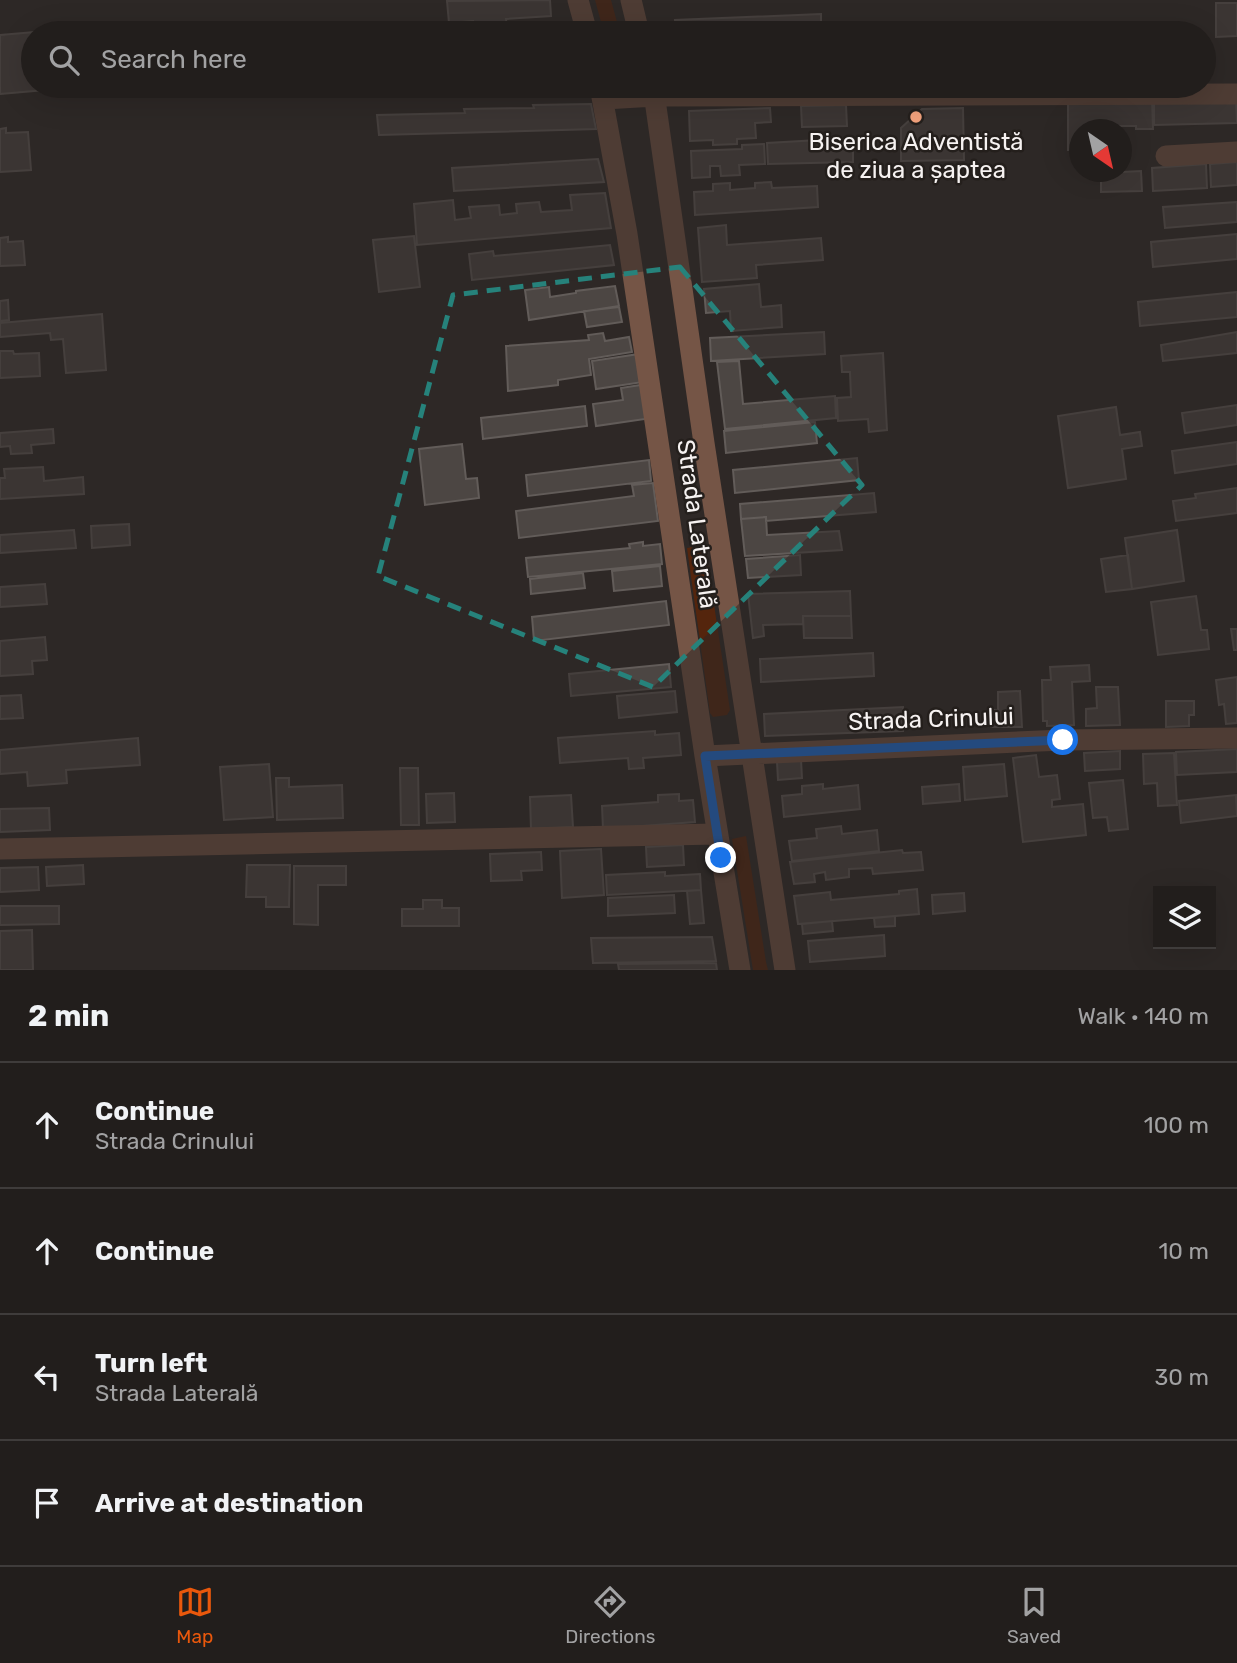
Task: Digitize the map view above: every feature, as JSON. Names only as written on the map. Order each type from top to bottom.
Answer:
[{"type":"street","points":[[578,0],[584,21]]},
{"type":"street","points":[[631,0],[636,21]]},
{"type":"street","points":[[1216,94],[1237,94]]},
{"type":"street","name":"Strada Laterală","points":[[603,98],[627,234],[705,756],[740,970]]},
{"type":"street","name":"Strada Laterală","points":[[655,98],[704,443],[785,970]]},
{"type":"street","points":[[1166,156],[1237,152]]},
{"type":"street","name":"Strada Crinului","points":[[705,756],[1063,740],[1237,738]]},
{"type":"street","points":[[0,849],[717,834]]},
{"type":"highlighted area","points":[[680,267],[862,485],[653,687],[378,576],[453,295]]},
{"type":"shaded area","points":[[595,0],[611,0],[617,21],[601,21]]},
{"type":"shaded area","points":[[705,545],[730,710],[727,715],[713,717],[710,713],[687,548]]},
{"type":"shaded area","points":[[746,836],[768,970],[753,970],[732,839]]},
{"type":"building","points":[[550,0],[551,16],[506,21],[449,21],[447,1]]},
{"type":"building","points":[[1216,3],[1237,3],[1237,36],[1216,37]]},
{"type":"building","points":[[821,14],[821,21],[675,20]]},
{"type":"building","points":[[21,33],[21,92],[0,94],[0,35]]},
{"type":"building","points":[[1236,98],[1237,123],[1154,125],[1154,100]]},
{"type":"building","points":[[1152,99],[1153,129],[1136,129],[1136,126],[1132,126],[1132,119],[1069,119],[1068,150],[1068,100]]},
{"type":"building","points":[[591,104],[596,129],[379,135],[377,115],[465,113],[464,109]]},
{"type":"building","points":[[846,105],[847,126],[802,127],[801,106]]},
{"type":"building","points":[[770,108],[771,122],[755,123],[756,138],[737,139],[737,144],[713,145],[713,140],[690,141],[689,111]]},
{"type":"building","points":[[963,108],[964,160],[901,161],[901,128],[922,109]]},
{"type":"building","points":[[6,128],[6,133],[28,132],[31,170],[0,172],[0,129]]},
{"type":"building","points":[[853,138],[853,162],[768,164],[767,143]]},
{"type":"building","points":[[764,144],[765,164],[739,165],[740,175],[721,176],[720,166],[710,166],[710,177],[692,178],[691,151],[742,149],[742,145]]},
{"type":"building","points":[[598,159],[604,182],[454,191],[452,168]]},
{"type":"building","points":[[1237,162],[1237,185],[1211,187],[1210,164]]},
{"type":"building","points":[[1206,164],[1207,188],[1153,191],[1152,168]]},
{"type":"building","points":[[1132,171],[1141,171],[1142,191],[1101,192],[1101,182],[1132,182]]},
{"type":"building","points":[[771,182],[772,188],[817,186],[818,207],[695,215],[694,192],[713,191],[713,184],[730,183],[730,190],[755,188],[755,183]]},
{"type":"building","points":[[605,193],[611,228],[417,245],[414,204],[453,200],[455,220],[471,218],[469,207],[499,205],[500,215],[517,213],[516,204],[539,202],[541,212],[572,210],[570,195]]},
{"type":"building","points":[[1237,202],[1237,222],[1165,228],[1163,207]]},
{"type":"building","points":[[726,225],[727,245],[821,238],[823,260],[756,265],[757,278],[702,282],[698,228]]},
{"type":"building","points":[[1237,234],[1237,259],[1153,267],[1151,242]]},
{"type":"building","points":[[414,236],[420,287],[379,292],[373,240]]},
{"type":"building","points":[[8,237],[8,242],[23,241],[25,265],[0,266],[0,238]]},
{"type":"building","points":[[610,245],[614,265],[472,280],[469,254],[493,251],[494,256]]},
{"type":"building","points":[[759,284],[761,307],[781,305],[782,327],[731,331],[730,311],[706,313],[704,289]]},
{"type":"building","points":[[615,286],[619,306],[529,320],[525,290],[549,287],[550,297]]},
{"type":"building","points":[[1237,292],[1237,317],[1140,326],[1138,302]]},
{"type":"building","points":[[8,300],[9,320],[0,321],[0,301]]},
{"type":"building","points":[[619,307],[622,322],[587,327],[584,311]]},
{"type":"building","points":[[102,314],[106,370],[66,373],[63,339],[51,340],[50,333],[0,337],[0,323]]},
{"type":"building","points":[[824,332],[825,354],[711,361],[710,338]]},
{"type":"building","points":[[1237,332],[1237,353],[1163,361],[1161,345]]},
{"type":"building","points":[[603,333],[605,341],[629,337],[632,352],[589,359],[591,375],[558,380],[558,385],[508,391],[506,346],[589,340],[588,335]]},
{"type":"building","points":[[0,351],[13,351],[14,354],[39,353],[40,376],[0,378]]},
{"type":"building","points":[[883,353],[887,430],[869,432],[868,419],[838,421],[837,398],[851,397],[850,372],[842,372],[841,356]]},
{"type":"building","points":[[639,354],[643,382],[596,389],[592,361]]},
{"type":"building","points":[[739,361],[743,404],[835,396],[836,418],[725,429],[717,362]]},
{"type":"building","points":[[647,384],[652,418],[596,426],[593,404],[623,400],[621,388]]},
{"type":"building","points":[[1237,405],[1237,425],[1185,433],[1182,413]]},
{"type":"building","points":[[585,406],[587,426],[483,439],[481,418]]},
{"type":"building","points":[[1116,407],[1120,435],[1140,432],[1142,446],[1122,449],[1126,479],[1068,488],[1058,416]]},
{"type":"building","points":[[815,422],[817,443],[726,453],[724,431]]},
{"type":"building","points":[[53,429],[54,443],[31,445],[32,453],[11,454],[10,446],[0,447],[0,433]]},
{"type":"building","points":[[1237,442],[1237,464],[1175,473],[1172,451]]},
{"type":"building","points":[[462,444],[466,479],[477,478],[479,498],[425,505],[419,449]]},
{"type":"building","points":[[857,458],[859,480],[735,493],[733,470]]},
{"type":"building","points":[[649,460],[651,481],[528,496],[526,475]]},
{"type":"building","points":[[43,467],[44,481],[83,477],[84,494],[0,499],[0,478],[5,478],[4,469]]},
{"type":"building","points":[[653,483],[658,521],[519,538],[516,511],[634,496],[632,485]]},
{"type":"building","points":[[1237,488],[1237,513],[1176,521],[1173,501],[1196,498],[1195,494]]},
{"type":"building","points":[[874,493],[876,512],[766,521],[766,517],[741,519],[740,504]]},
{"type":"building","points":[[766,517],[767,535],[839,531],[842,550],[745,556],[741,519]]},
{"type":"building","points":[[129,524],[130,545],[92,548],[91,526]]},
{"type":"building","points":[[74,530],[76,548],[0,553],[0,535]]},
{"type":"building","points":[[1177,530],[1184,581],[1132,589],[1125,538]]},
{"type":"building","points":[[643,542],[643,546],[660,544],[662,564],[528,577],[526,558],[630,548],[629,544]]},
{"type":"building","points":[[800,555],[801,575],[748,578],[746,559]]},
{"type":"building","points":[[1128,555],[1132,589],[1106,592],[1101,559]]},
{"type":"building","points":[[660,566],[662,586],[614,591],[612,571]]},
{"type":"building","points":[[583,573],[585,588],[531,594],[530,579]]},
{"type":"building","points":[[45,584],[47,604],[0,607],[0,587]]},
{"type":"building","points":[[850,591],[851,616],[803,616],[803,624],[763,625],[764,636],[753,638],[748,594]]},
{"type":"building","points":[[1196,596],[1201,630],[1207,630],[1209,649],[1158,655],[1151,602]]},
{"type":"building","points":[[666,601],[669,625],[534,641],[532,617]]},
{"type":"building","points":[[803,616],[851,616],[852,638],[804,638]]},
{"type":"building","points":[[1231,629],[1237,629],[1237,650],[1234,650]]},
{"type":"building","points":[[45,637],[47,660],[32,661],[33,674],[0,676],[0,641]]},
{"type":"building","points":[[873,653],[874,676],[761,682],[760,659]]},
{"type":"building","points":[[669,664],[671,687],[571,696],[569,674]]},
{"type":"building","points":[[1089,665],[1090,681],[1072,682],[1074,725],[1047,726],[1047,721],[1043,721],[1042,680],[1051,680],[1050,667]]},
{"type":"building","points":[[1237,677],[1237,723],[1226,724],[1224,704],[1219,705],[1216,680]]},
{"type":"building","points":[[1096,687],[1118,687],[1120,725],[1086,726],[1086,709],[1097,708]]},
{"type":"building","points":[[675,691],[677,712],[619,718],[617,696]]},
{"type":"building","points":[[1020,691],[1022,727],[991,727],[990,710],[998,710],[998,692]]},
{"type":"building","points":[[21,695],[23,718],[0,719],[0,696]]},
{"type":"building","points":[[1166,701],[1194,701],[1194,715],[1189,715],[1189,726],[1166,727]]},
{"type":"building","points":[[903,707],[903,731],[765,736],[764,714]]},
{"type":"building","points":[[655,731],[655,735],[679,733],[681,755],[643,758],[644,768],[629,769],[628,758],[560,763],[558,738]]},
{"type":"building","points":[[138,738],[140,765],[66,770],[67,783],[28,786],[27,772],[0,774],[0,750]]},
{"type":"building","points":[[1237,749],[1237,772],[1177,775],[1176,752]]},
{"type":"building","points":[[1120,751],[1120,769],[1085,771],[1084,753]]},
{"type":"building","points":[[1174,753],[1177,805],[1158,806],[1157,783],[1144,784],[1143,754]]},
{"type":"building","points":[[1036,755],[1039,777],[1057,775],[1060,799],[1052,800],[1052,807],[1083,804],[1086,835],[1023,842],[1013,758]]},
{"type":"building","points":[[801,760],[802,778],[778,780],[777,762]]},
{"type":"building","points":[[269,764],[273,817],[224,820],[220,767]]},
{"type":"building","points":[[1004,764],[1007,796],[965,800],[963,767]]},
{"type":"building","points":[[400,768],[418,768],[419,825],[401,825]]},
{"type":"building","points":[[276,778],[289,778],[289,787],[342,785],[343,818],[277,820]]},
{"type":"building","points":[[1123,780],[1128,829],[1109,831],[1107,817],[1093,818],[1089,783]]},
{"type":"building","points":[[823,784],[823,789],[858,785],[860,809],[784,817],[782,796],[802,794],[802,786]]},
{"type":"building","points":[[959,784],[960,801],[923,804],[922,787]]},
{"type":"building","points":[[454,793],[455,822],[427,823],[426,794]]},
{"type":"building","points":[[679,794],[679,801],[693,800],[695,822],[603,829],[602,806],[658,802],[658,795]]},
{"type":"building","points":[[571,795],[573,827],[531,829],[530,797]]},
{"type":"building","points":[[1236,795],[1237,816],[1181,823],[1179,801]]},
{"type":"building","points":[[49,808],[50,830],[0,832],[0,809]]},
{"type":"building","points":[[841,826],[842,834],[877,830],[879,851],[792,861],[789,841],[817,838],[816,829]]},
{"type":"building","points":[[683,845],[684,865],[647,867],[646,847]]},
{"type":"building","points":[[601,849],[604,895],[562,898],[560,851]]},
{"type":"building","points":[[902,850],[903,853],[921,852],[923,870],[873,874],[872,868],[849,869],[849,877],[826,880],[825,872],[814,874],[815,882],[794,884],[790,862]]},
{"type":"building","points":[[541,852],[542,870],[521,871],[522,880],[491,881],[490,854]]},
{"type":"building","points":[[83,865],[84,884],[47,886],[46,867]]},
{"type":"building","points":[[247,865],[290,865],[289,907],[266,907],[266,897],[246,897]]},
{"type":"building","points":[[294,866],[346,866],[346,885],[318,885],[318,925],[294,924]]},
{"type":"building","points":[[38,867],[39,890],[0,892],[0,868]]},
{"type":"building","points":[[665,872],[665,876],[700,874],[701,890],[607,895],[606,875]]},
{"type":"building","points":[[917,889],[919,914],[798,924],[794,896],[830,892],[831,900],[899,894],[899,891]]},
{"type":"building","points":[[701,890],[704,923],[690,924],[687,891]]},
{"type":"building","points":[[964,893],[965,911],[933,914],[932,895]]},
{"type":"building","points":[[674,895],[675,913],[608,916],[608,898]]},
{"type":"building","points":[[423,900],[442,900],[442,908],[459,908],[459,926],[402,926],[402,909],[423,909]]},
{"type":"building","points":[[0,906],[59,906],[59,924],[0,925]]},
{"type":"building","points":[[895,916],[895,926],[875,927],[874,918]]},
{"type":"building","points":[[832,921],[833,931],[803,934],[802,924]]},
{"type":"building","points":[[32,930],[33,970],[0,970],[0,931]]},
{"type":"building","points":[[884,935],[885,956],[810,962],[808,941]]},
{"type":"building","points":[[712,937],[716,961],[593,963],[591,938]]},
{"type":"building","points":[[716,963],[717,970],[619,970],[618,964]]},
{"type":"place","name":"Biserica Adventistă de ziua a șaptea","points":[[916,117]]},
{"type":"route","points":[[721,858],[705,756],[1063,740]]}]
